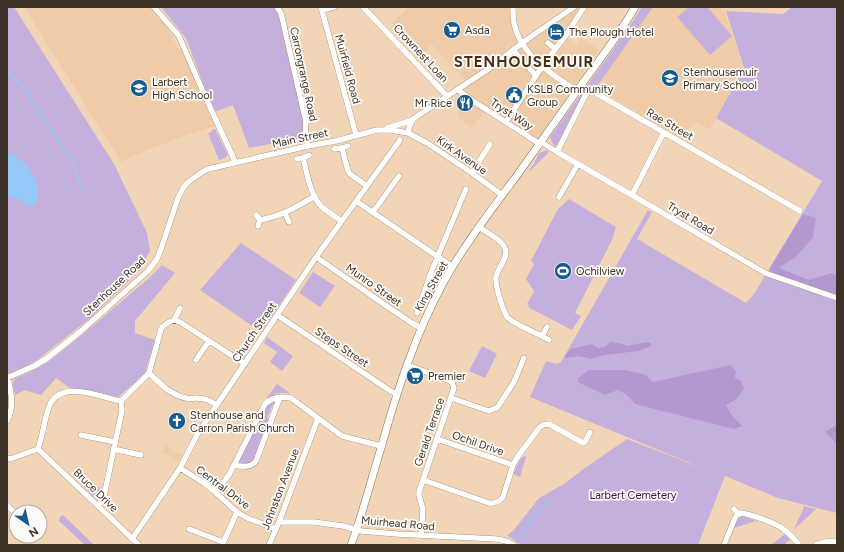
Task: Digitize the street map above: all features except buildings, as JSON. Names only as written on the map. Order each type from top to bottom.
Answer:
[{"type":"main road","name":"King Street","points":[[351,545],[357,530],[397,394],[421,328],[437,295],[453,267],[479,228],[623,27],[635,7]]},
{"type":"street","points":[[154,7],[179,36],[235,163]]},
{"type":"street","name":"Carrongrange Road","points":[[277,7],[281,13],[306,122],[305,136],[308,146]]},
{"type":"street","points":[[322,8],[334,7]]},
{"type":"street","name":"Crownest Loan","points":[[363,7],[447,96]]},
{"type":"street","points":[[513,7],[516,30],[532,56],[542,66],[577,91]]},
{"type":"street","name":"Main Street","points":[[385,130],[414,119],[458,90],[574,7]]},
{"type":"street","points":[[506,122],[542,66],[566,35],[584,7]]},
{"type":"street","name":"Muirfield Road","points":[[322,8],[356,135]]},
{"type":"street","points":[[548,43],[555,49]]},
{"type":"street","points":[[513,50],[536,76]]},
{"type":"street","name":"Tryst Way","points":[[458,90],[540,143]]},
{"type":"street","name":"Rae Street","points":[[557,152],[585,96],[591,91],[800,211]]},
{"type":"street","points":[[408,133],[414,119]]},
{"type":"street","name":"Main Street","points":[[219,167],[336,141],[377,130],[408,133]]},
{"type":"street","points":[[632,195],[664,132]]},
{"type":"street","name":"Kirk Avenue","points":[[408,133],[427,143],[502,195]]},
{"type":"street","name":"Church Street","points":[[132,539],[180,468],[198,433],[244,364],[341,221],[400,140]]},
{"type":"street","name":"Tryst Road","points":[[540,143],[765,273],[837,298]]},
{"type":"street","points":[[472,173],[490,144]]},
{"type":"street","points":[[334,149],[348,146]]},
{"type":"street","points":[[342,148],[348,171],[367,186]]},
{"type":"street","points":[[303,157],[309,182],[320,206],[341,221]]},
{"type":"street","points":[[559,197],[578,164]]},
{"type":"street","name":"Stenhouse Road","points":[[7,378],[46,359],[81,331],[148,271],[157,259],[178,198],[187,183],[208,169],[219,167]]},
{"type":"street","points":[[373,212],[399,176]]},
{"type":"street","name":"King Street","points":[[417,313],[466,189]]},
{"type":"street","points":[[258,226],[258,217],[277,216],[315,196]]},
{"type":"street","points":[[356,201],[453,267]]},
{"type":"street","points":[[285,213],[289,222]]},
{"type":"street","points":[[479,228],[500,242],[504,247],[504,260],[496,279],[498,292],[506,316],[549,340]]},
{"type":"street","name":"Munro Street","points":[[316,257],[421,328]]},
{"type":"street","points":[[174,320],[180,308]]},
{"type":"street","name":"Steps Street","points":[[277,315],[397,394]]},
{"type":"street","points":[[121,401],[149,373],[161,329],[169,321],[174,320],[180,322],[244,364]]},
{"type":"street","points":[[542,336],[547,327]]},
{"type":"street","points":[[196,360],[209,341]]},
{"type":"street","points":[[451,398],[489,410],[497,408],[514,382],[524,358]]},
{"type":"street","name":"Gerald Terrace","points":[[407,365],[452,382],[454,388],[419,494],[423,509],[421,536]]},
{"type":"street","points":[[149,373],[167,390],[181,397],[188,399],[202,398],[217,405]]},
{"type":"street","points":[[7,378],[12,400],[8,418]]},
{"type":"street","points":[[7,458],[10,459],[38,449],[49,406],[53,399],[60,394],[75,390],[121,401]]},
{"type":"street","points":[[214,491],[225,480],[234,465],[265,404],[280,397],[291,398],[342,436],[381,446]]},
{"type":"street","points":[[234,465],[250,466],[256,461],[280,397]]},
{"type":"street","points":[[98,505],[104,496],[122,410],[121,401]]},
{"type":"street","name":"Johnston Avenue","points":[[269,545],[318,418]]},
{"type":"street","points":[[423,480],[489,503],[493,503],[503,497],[516,459],[539,428],[543,425],[549,424],[583,443],[590,432]]},
{"type":"street","points":[[81,434],[115,442]]},
{"type":"street","name":"Ochil Drive","points":[[437,439],[513,465]]},
{"type":"street","name":"Bruce Drive","points":[[38,449],[140,545]]},
{"type":"street","points":[[113,449],[141,454]]},
{"type":"street","name":"Central Drive","points":[[180,468],[214,491],[237,512],[247,518],[276,529]]},
{"type":"street","points":[[724,545],[735,518],[736,511],[782,527],[799,545]]},
{"type":"street","points":[[189,529],[223,544],[237,512]]},
{"type":"street","name":"Muirhead Road","points":[[279,522],[314,522],[357,530],[421,536],[496,539],[506,541],[514,545]]},
{"type":"street","points":[[816,545],[837,541]]},
{"type":"shaded area","name":"Larbert High School","points":[[24,7],[150,7],[165,23],[177,47],[185,50],[218,125],[179,138],[132,156],[121,162]]},
{"type":"shaded area","points":[[409,7],[511,7],[516,26],[526,40],[575,7],[583,7],[563,35],[577,44],[581,38],[599,50],[537,140],[490,110],[483,114],[471,128],[457,116],[459,107],[466,97],[458,90],[466,81],[432,45],[417,58],[405,43],[408,40],[392,23]]},
{"type":"shaded area","name":"Stenhousemuir Primary School","points":[[653,7],[720,7],[724,10],[743,68],[709,130],[697,122],[680,138],[596,88]]},
{"type":"shaded area","points":[[803,214],[816,218],[813,237],[797,256],[779,268],[809,280],[832,273],[837,276],[837,295],[771,272],[770,268]]},
{"type":"shaded area","points":[[610,342],[627,346],[646,342],[651,343],[651,346],[638,351],[604,355],[591,359],[579,356],[566,358],[565,356],[571,349],[592,344],[598,348],[605,347]]},
{"type":"shaded area","points":[[731,365],[736,371],[735,378],[741,381],[744,389],[735,400],[726,405],[730,413],[742,426],[734,429],[635,404],[626,394],[618,390],[605,395],[578,382],[578,378],[589,370],[626,370],[646,375],[653,382]]},
{"type":"shaded area","points":[[837,425],[837,444],[825,432]]},
{"type":"shaded area","points":[[166,445],[182,455],[178,462],[162,451]]},
{"type":"green space","points":[[7,7],[14,7],[114,164],[147,233],[150,251],[139,271],[89,319],[36,361],[7,375]]},
{"type":"green space","points":[[161,7],[272,7],[275,9],[279,17],[303,120],[303,138],[249,148],[233,105],[214,112],[186,38]]},
{"type":"green space","points":[[642,7],[653,7],[596,88],[589,89],[584,93],[558,145],[554,146],[550,137]]},
{"type":"green space","points":[[689,7],[707,7],[732,36],[710,55],[677,17]]},
{"type":"green space","name":"Larbert Cemetery","points":[[792,7],[837,7],[837,513],[778,498],[725,476],[698,545],[521,545],[507,535],[513,531],[539,498],[564,484],[627,439],[707,470],[530,397],[546,361],[557,364],[561,362],[648,210],[652,212],[637,239],[746,303],[754,294],[822,181],[716,118],[744,68],[726,11],[783,14]]},
{"type":"green space","points":[[215,129],[228,155],[219,160],[208,133]]},
{"type":"green space","points":[[548,150],[548,153],[530,171],[529,170],[534,164],[539,153]]},
{"type":"green space","name":"Ochilview","points":[[569,199],[616,227],[612,240],[575,313],[581,316],[572,330],[528,307],[529,305],[527,304],[534,291],[526,279],[534,264],[531,261],[558,209]]},
{"type":"green space","points":[[241,243],[296,280],[261,332],[200,290]]},
{"type":"green space","points":[[162,265],[175,273],[135,321],[135,333],[155,340],[144,375],[118,397],[70,388],[56,378],[41,395],[25,390],[15,395],[13,384],[15,378],[48,362],[148,279]]},
{"type":"green space","points":[[442,265],[443,274],[426,306],[439,274],[438,270]]},
{"type":"green space","points":[[313,272],[335,286],[320,307],[299,293]]},
{"type":"green space","points":[[267,337],[293,356],[282,371],[270,362],[277,352],[264,343]]},
{"type":"green space","points":[[482,346],[497,354],[485,378],[469,371]]},
{"type":"green space","points":[[277,384],[290,393],[278,393],[266,399]]},
{"type":"green space","points":[[277,400],[276,405],[273,404],[267,418],[270,420],[267,422],[255,456],[256,458],[252,463],[242,465],[238,462],[268,404]]},
{"type":"green space","points":[[526,457],[520,477],[513,474],[521,458]]},
{"type":"green space","points":[[80,483],[102,488],[101,492],[93,496]]},
{"type":"green space","points":[[804,506],[816,509],[794,529],[802,512]]},
{"type":"green space","points":[[63,515],[94,545],[85,545],[59,521],[60,517]]},
{"type":"green space","points":[[742,516],[756,521],[734,528],[737,519]]},
{"type":"green space","points":[[785,534],[790,539],[784,545],[771,545]]},
{"type":"water","points":[[11,153],[26,164],[38,184],[38,201],[31,207],[21,201],[7,196],[7,157]]},
{"type":"waterway","points":[[7,71],[25,90],[71,158],[84,193]]},
{"type":"waterway","points":[[517,538],[550,501]]},
{"type":"place","name":"Asda","points":[[452,30]]},
{"type":"place","name":"The Plough Hotel","points":[[556,32]]},
{"type":"place","name":"Stenhousemuir Primary School","points":[[670,78]]},
{"type":"place","name":"Larbert High School","points":[[139,88]]},
{"type":"place","name":"KSLB Community Group","points":[[514,95]]},
{"type":"place","name":"Mr Rice","points":[[465,103]]},
{"type":"place","name":"Ochilview","points":[[563,271]]},
{"type":"place","name":"Premier","points":[[415,376]]},
{"type":"place","name":"Stenhouse and Carron Parish Church","points":[[177,421]]},
{"type":"district","name":"STENHOUSEMUIR","points":[[524,62]]}]
